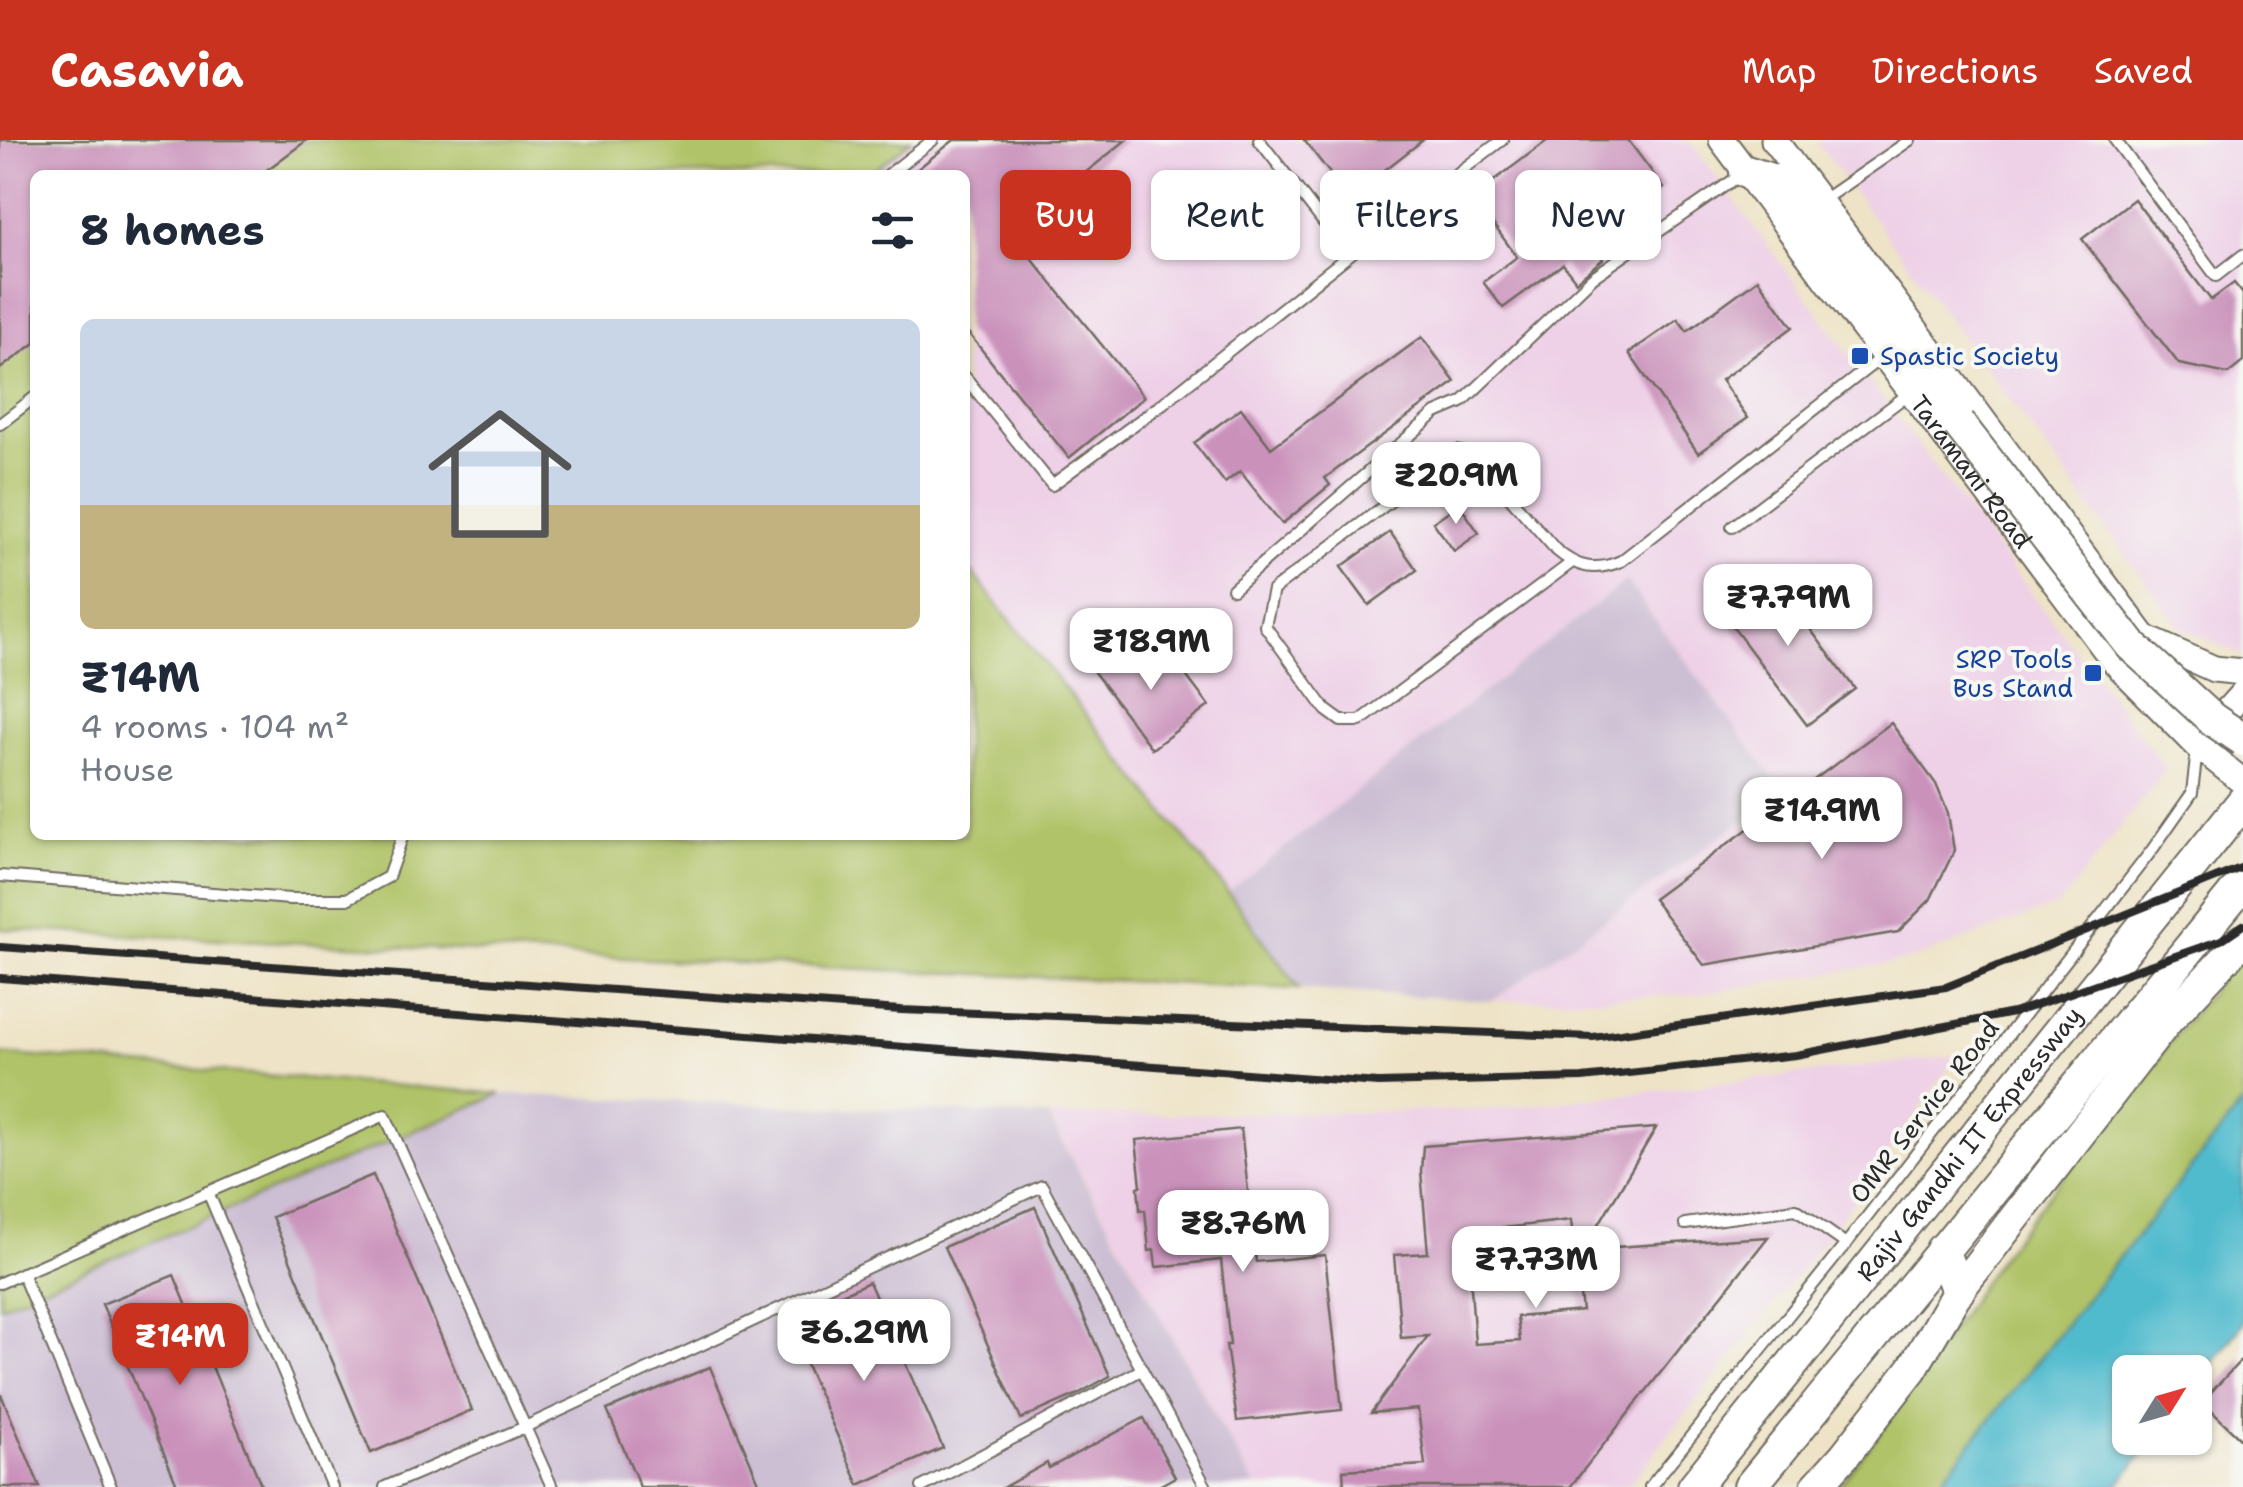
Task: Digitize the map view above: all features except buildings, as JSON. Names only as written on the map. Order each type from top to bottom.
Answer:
[{"type":"main road","points":[[1746,172],[1774,181],[2131,645],[2212,720],[2243,740]]},
{"type":"main road","name":"Rajiv Gandhi IT Expressway","points":[[1694,1487],[2243,802]]},
{"type":"main road","points":[[1750,1487],[2243,883]]},
{"type":"main road","points":[[1816,1487],[1912,1368],[1958,1292],[2168,1020],[2243,940]]},
{"type":"main road","points":[[1942,1250],[1958,1292]]},
{"type":"main road","points":[[1861,1280],[1895,1309]]},
{"type":"main road","points":[[1803,1352],[1839,1378]]},
{"type":"street","name":"Taramani Road","points":[[1722,140],[2114,661],[2197,745],[2243,782]]},
{"type":"street","name":"Taramani Road","points":[[1774,140],[2146,638],[2214,669],[2243,672]]},
{"type":"street","points":[[2197,745],[2243,693]]},
{"type":"lane","points":[[894,170],[933,140]]},
{"type":"lane","points":[[1259,140],[1320,218]]},
{"type":"lane","points":[[1462,170],[1502,140]]},
{"type":"lane","points":[[1820,202],[1910,140]]},
{"type":"lane","points":[[2115,140],[2216,276],[2243,255]]},
{"type":"lane","points":[[1233,589],[1436,413],[1462,402],[1593,277],[1746,172]]},
{"type":"lane","points":[[970,383],[1052,484],[1162,404],[1343,260]]},
{"type":"lane","points":[[1572,563],[1360,721],[1341,721],[1326,710],[1265,626],[1273,590],[1457,450],[1472,454],[1556,550],[1572,563],[1604,568],[1621,561],[1884,355]]},
{"type":"lane","points":[[1732,527],[1911,392]]},
{"type":"lane","points":[[0,424],[30,401]]},
{"type":"lane","name":"OMR Service Road","points":[[1650,1487],[1846,1244],[2152,850],[2192,792],[2197,745]]},
{"type":"lane","points":[[0,876],[290,899],[348,899],[388,877],[401,840]]},
{"type":"lane","points":[[0,1283],[385,1115],[552,1487]]},
{"type":"lane","points":[[385,1487],[525,1427],[1042,1186],[1206,1487]]},
{"type":"lane","points":[[208,1192],[332,1487]]},
{"type":"lane","points":[[1685,1224],[1796,1209],[1846,1244]]},
{"type":"lane","points":[[22,1273],[111,1487]]},
{"type":"lane","points":[[922,1487],[1141,1370]]},
{"type":"shaded area","points":[[912,140],[1689,140],[2166,769],[2060,904],[1910,960],[1693,995],[1492,1001],[1783,791],[1626,581],[1228,892],[970,570],[970,170],[874,170]]},
{"type":"shaded area","points":[[1815,140],[2243,140],[2243,655],[2181,628]]},
{"type":"shaded area","points":[[1626,581],[1783,791],[1492,1001],[1299,989],[1228,892]]},
{"type":"shaded area","points":[[1957,1056],[1830,1233],[1627,1487],[1255,1487],[1049,1116],[1486,1110]]},
{"type":"shaded area","points":[[501,1094],[1048,1116],[1255,1487],[0,1487],[0,1306]]},
{"type":"green space","points":[[0,140],[912,140],[874,170],[30,170],[30,840],[970,840],[970,570],[1228,892],[1299,989],[0,929]]},
{"type":"green space","points":[[2243,950],[2243,1103],[1936,1487],[1838,1487],[1894,1414],[2004,1251]]},
{"type":"green space","points":[[0,1054],[501,1094],[0,1306]]},
{"type":"water","points":[[2243,1103],[2243,1323],[2212,1364],[2212,1355],[2112,1355],[2112,1455],[2142,1455],[2117,1487],[1936,1487]]},
{"type":"railway","points":[[0,947],[901,1010],[1593,1037],[1946,987],[2243,867]]},
{"type":"railway","points":[[0,978],[1378,1083],[1582,1078],[1796,1055],[2013,1013],[2221,940],[2243,925]]},
{"type":"place","name":"Spastic Society","points":[[1860,356]]},
{"type":"place","name":"SRP Tools Bus Stand","points":[[2093,673]]}]
